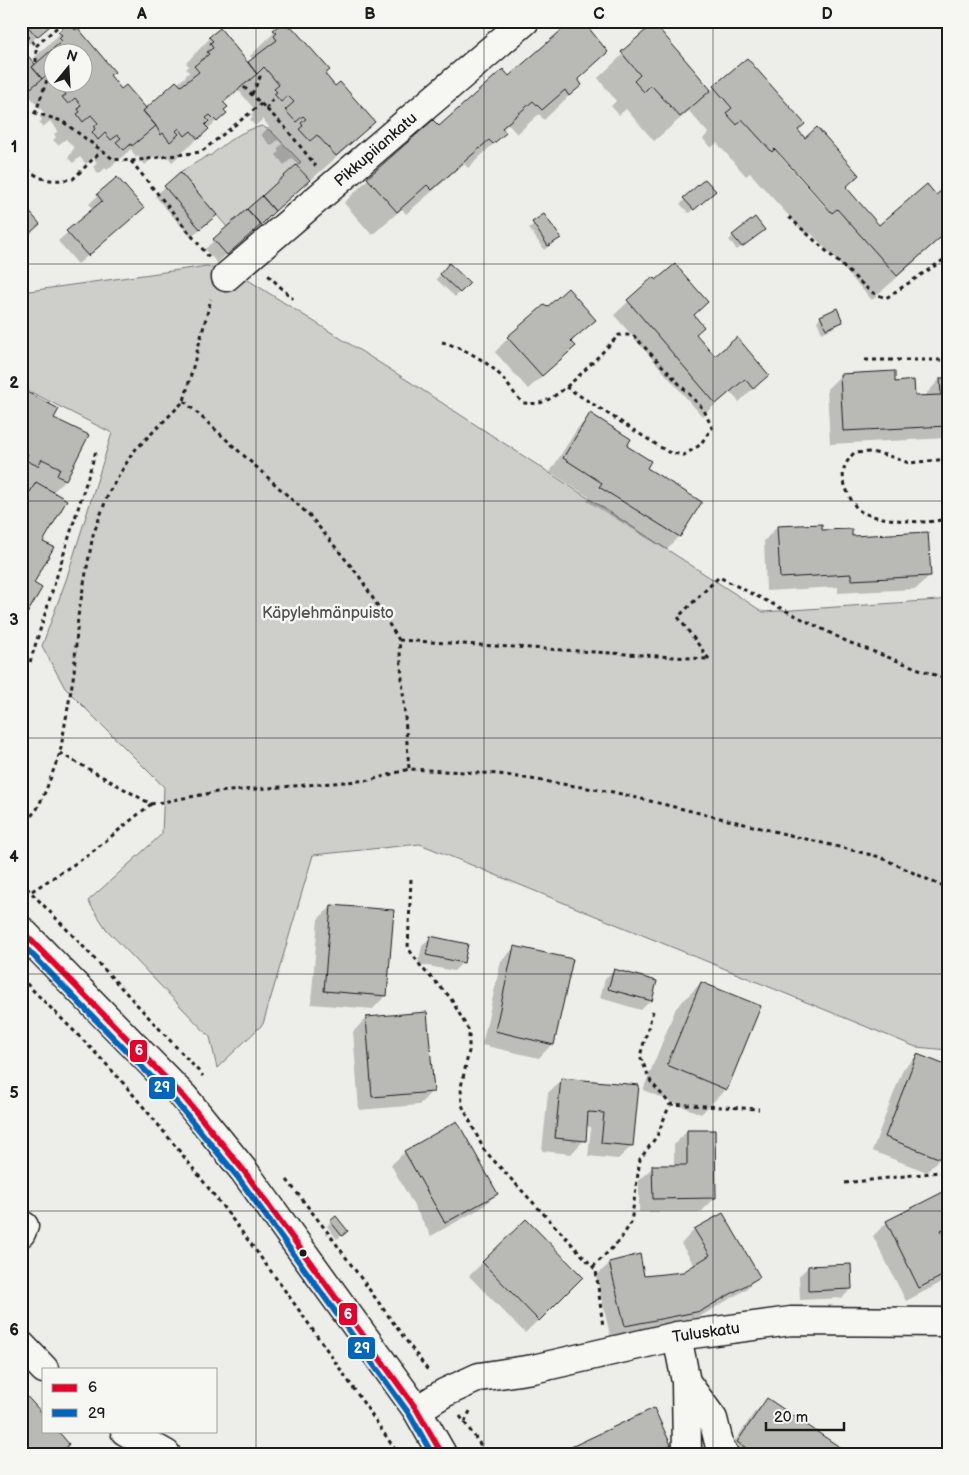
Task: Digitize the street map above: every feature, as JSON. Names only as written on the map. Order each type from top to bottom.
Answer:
[{"type":"street","name":"Pikkupiiankatu","points":[[219,284],[525,21]]},
{"type":"street","points":[[21,930],[184,1097],[244,1171],[417,1410],[442,1454]]},
{"type":"street","name":"Tuluskatu","points":[[417,1410],[449,1391],[479,1377],[533,1369],[677,1336],[791,1321],[948,1322]]},
{"type":"street","points":[[677,1336],[686,1382],[687,1454]]},
{"type":"street","points":[[21,1345],[43,1368]]},
{"type":"street","points":[[686,1382],[713,1419],[720,1447],[724,1454]]},
{"type":"street","points":[[127,1432],[166,1454]]},
{"type":"path","points":[[36,46],[64,21]]},
{"type":"path","points":[[21,29],[36,46],[36,62]]},
{"type":"path","points":[[252,94],[260,77],[259,72]]},
{"type":"path","points":[[244,87],[284,126],[334,186]]},
{"type":"path","points":[[35,114],[43,92]]},
{"type":"path","points":[[266,110],[273,99]]},
{"type":"path","points":[[21,119],[29,111],[62,121],[113,159],[131,161],[201,152],[261,104]]},
{"type":"path","points":[[21,164],[35,176],[52,182],[73,179],[101,150]]},
{"type":"path","points":[[21,828],[37,810],[60,753],[74,673],[78,616],[93,535],[109,492],[133,452],[184,401],[219,284],[131,161]]},
{"type":"path","points":[[789,218],[871,292],[886,298],[948,257]]},
{"type":"path","points":[[442,342],[459,347],[482,360],[500,375],[523,403],[539,403],[552,398],[620,335],[633,335],[704,410],[712,428],[700,445],[684,455],[668,452],[566,386]]},
{"type":"path","points":[[865,360],[948,360]]},
{"type":"path","points":[[184,401],[310,516],[359,576],[399,640],[410,769]]},
{"type":"path","points":[[30,662],[96,451]]},
{"type":"path","points":[[948,459],[910,463],[870,452],[854,453],[846,462],[842,475],[846,488],[858,510],[865,514],[908,521],[929,522],[948,519]]},
{"type":"path","points":[[399,640],[709,659],[678,617],[719,577],[848,642],[948,680]]},
{"type":"path","points":[[60,753],[151,804]]},
{"type":"path","points":[[32,891],[87,856],[151,804],[217,792],[371,780],[410,769],[499,774],[613,792],[880,857],[948,889]]},
{"type":"path","points":[[411,880],[408,948],[422,968],[450,997],[469,1030],[469,1051],[461,1087],[462,1105],[484,1150],[596,1270],[606,1352]]},
{"type":"path","points":[[21,978],[122,1082],[196,1171],[268,1266],[398,1454]]},
{"type":"path","points":[[653,1010],[640,1056],[651,1082],[670,1104],[759,1109]]},
{"type":"path","points":[[593,1267],[620,1240],[631,1223],[640,1159],[657,1136],[670,1104]]},
{"type":"path","points":[[845,1183],[948,1171]]},
{"type":"green space","points":[[262,126],[271,131],[301,162],[227,227],[180,172],[210,156],[241,134]]},
{"type":"green space","name":"Käpylehmänpuisto","points":[[207,266],[248,280],[410,382],[763,612],[948,598],[948,1050],[916,1047],[420,844],[313,855],[263,1024],[217,1068],[210,1037],[107,930],[88,901],[162,834],[164,787],[65,688],[42,646],[66,580],[112,433],[21,387],[21,282],[29,291]]},
{"type":"building","points":[[25,21],[56,21],[37,37]]},
{"type":"building","points":[[572,21],[583,21],[608,52],[578,79],[582,85],[569,96],[565,90],[542,110],[533,101],[502,128],[506,133],[493,144],[489,140],[432,190],[427,185],[397,212],[367,178],[433,120],[439,126],[503,69],[509,76]]},
{"type":"building","points":[[283,22],[289,28],[291,26],[330,70],[325,74],[335,86],[340,82],[375,122],[336,156],[317,135],[310,141],[299,129],[303,126],[301,123],[306,119],[303,116],[296,122],[285,110],[294,102],[288,96],[281,102],[274,94],[277,92],[274,89],[279,85],[264,67],[257,74],[248,62],[277,40],[274,36],[277,33],[273,30]]},
{"type":"building","points":[[69,23],[75,30],[78,28],[90,42],[61,42],[59,38],[62,35],[58,32]]},
{"type":"building","points":[[654,23],[711,90],[680,117],[651,85],[644,92],[634,81],[640,75],[621,52]]},
{"type":"building","points":[[220,28],[257,74],[223,102],[228,107],[224,110],[227,113],[217,122],[210,115],[206,118],[209,121],[205,125],[209,129],[198,139],[191,131],[185,136],[179,128],[176,131],[179,134],[170,142],[163,133],[161,135],[143,111],[176,81],[181,86],[199,72],[194,66],[209,54],[207,52],[213,48],[210,43],[213,41],[209,37]]},
{"type":"building","points":[[92,45],[115,72],[110,75],[121,89],[126,85],[146,108],[143,111],[156,126],[132,146],[131,144],[124,150],[116,142],[121,138],[118,135],[111,140],[105,133],[98,140],[92,132],[98,123],[91,115],[83,122],[77,114],[80,112],[78,109],[81,105],[75,98],[68,104],[62,97],[66,95],[64,92],[92,92]]},
{"type":"building","points":[[21,48],[35,64],[32,67],[42,79],[21,96]]},
{"type":"building","points":[[42,58],[42,79],[32,67]]},
{"type":"building","points":[[747,58],[805,124],[798,130],[805,138],[817,127],[859,175],[846,187],[879,225],[927,184],[936,195],[948,185],[948,231],[897,276],[837,209],[832,213],[775,149],[772,152],[742,119],[737,125],[726,113],[732,108],[713,86]]},
{"type":"building","points":[[296,165],[310,180],[275,211],[262,196]]},
{"type":"building","points":[[180,172],[217,215],[200,229],[164,186]]},
{"type":"building","points":[[117,177],[144,208],[88,256],[66,231],[102,201],[97,194]]},
{"type":"building","points":[[705,179],[716,191],[694,210],[683,198]]},
{"type":"building","points":[[262,196],[275,211],[261,225],[247,209]]},
{"type":"building","points":[[21,202],[40,224],[21,241]]},
{"type":"building","points":[[247,209],[261,225],[227,255],[213,239]]},
{"type":"building","points":[[544,214],[561,238],[548,246],[532,222]]},
{"type":"building","points":[[755,217],[765,230],[742,247],[732,235]]},
{"type":"building","points":[[449,263],[470,283],[460,293],[440,274]]},
{"type":"building","points":[[675,264],[708,302],[694,315],[704,327],[696,334],[715,356],[737,337],[769,375],[753,389],[745,379],[716,404],[627,300],[653,277],[656,280]]},
{"type":"building","points":[[568,288],[596,320],[571,341],[576,346],[542,376],[507,337],[544,305],[547,307]]},
{"type":"building","points":[[837,308],[843,322],[826,329],[820,316]]},
{"type":"building","points":[[895,371],[895,382],[914,380],[915,396],[941,395],[940,378],[948,378],[948,426],[843,431],[840,374]]},
{"type":"building","points":[[21,389],[59,409],[54,418],[89,435],[66,480],[57,476],[60,468],[42,459],[38,466],[25,460],[28,454],[21,451]]},
{"type":"building","points":[[590,413],[631,439],[627,446],[651,461],[647,468],[702,502],[680,537],[599,487],[602,483],[563,458]]},
{"type":"building","points":[[36,482],[67,500],[43,542],[54,547],[34,583],[42,588],[21,624],[21,491],[23,488],[30,492]]},
{"type":"building","points":[[822,524],[822,530],[852,529],[852,536],[928,532],[931,576],[851,580],[851,574],[780,578],[777,526]]},
{"type":"building","points":[[331,905],[394,910],[387,996],[324,991]]},
{"type":"building","points":[[430,936],[468,944],[464,963],[426,955]]},
{"type":"building","points":[[514,946],[573,959],[554,1045],[495,1031]]},
{"type":"building","points":[[614,969],[657,981],[652,1001],[608,989]]},
{"type":"building","points":[[701,982],[761,1006],[727,1090],[667,1065]]},
{"type":"building","points":[[427,1012],[434,1092],[372,1097],[366,1017]]},
{"type":"building","points":[[917,1054],[948,1066],[948,1141],[941,1159],[885,1137]]},
{"type":"building","points":[[561,1078],[639,1085],[633,1146],[601,1143],[604,1113],[588,1112],[586,1141],[555,1138]]},
{"type":"building","points":[[457,1121],[498,1194],[445,1223],[404,1151]]},
{"type":"building","points":[[687,1130],[715,1130],[716,1198],[653,1199],[652,1165],[687,1165]]},
{"type":"building","points":[[945,1191],[948,1197],[948,1227],[941,1230],[948,1244],[948,1273],[919,1288],[886,1221]]},
{"type":"building","points":[[723,1213],[760,1277],[701,1311],[625,1326],[609,1262],[640,1254],[644,1276],[683,1272],[710,1255],[694,1229]]},
{"type":"building","points":[[336,1216],[348,1231],[342,1236],[330,1221]]},
{"type":"building","points":[[526,1219],[583,1277],[539,1321],[482,1262]]},
{"type":"building","points":[[851,1264],[852,1289],[808,1291],[808,1266]]},
{"type":"building","points":[[21,1390],[42,1413],[42,1432],[59,1432],[69,1444],[66,1448],[71,1454],[21,1454]]},
{"type":"building","points":[[767,1398],[850,1454],[755,1454],[737,1442]]},
{"type":"building","points":[[654,1408],[671,1445],[652,1454],[572,1454],[569,1448]]},
{"type":"transit line","name":"6","points":[[21,930],[184,1097],[244,1171],[417,1410],[442,1454]]},
{"type":"transit line","name":"29","points":[[21,943],[177,1103],[237,1176],[410,1415],[432,1454]]}]
